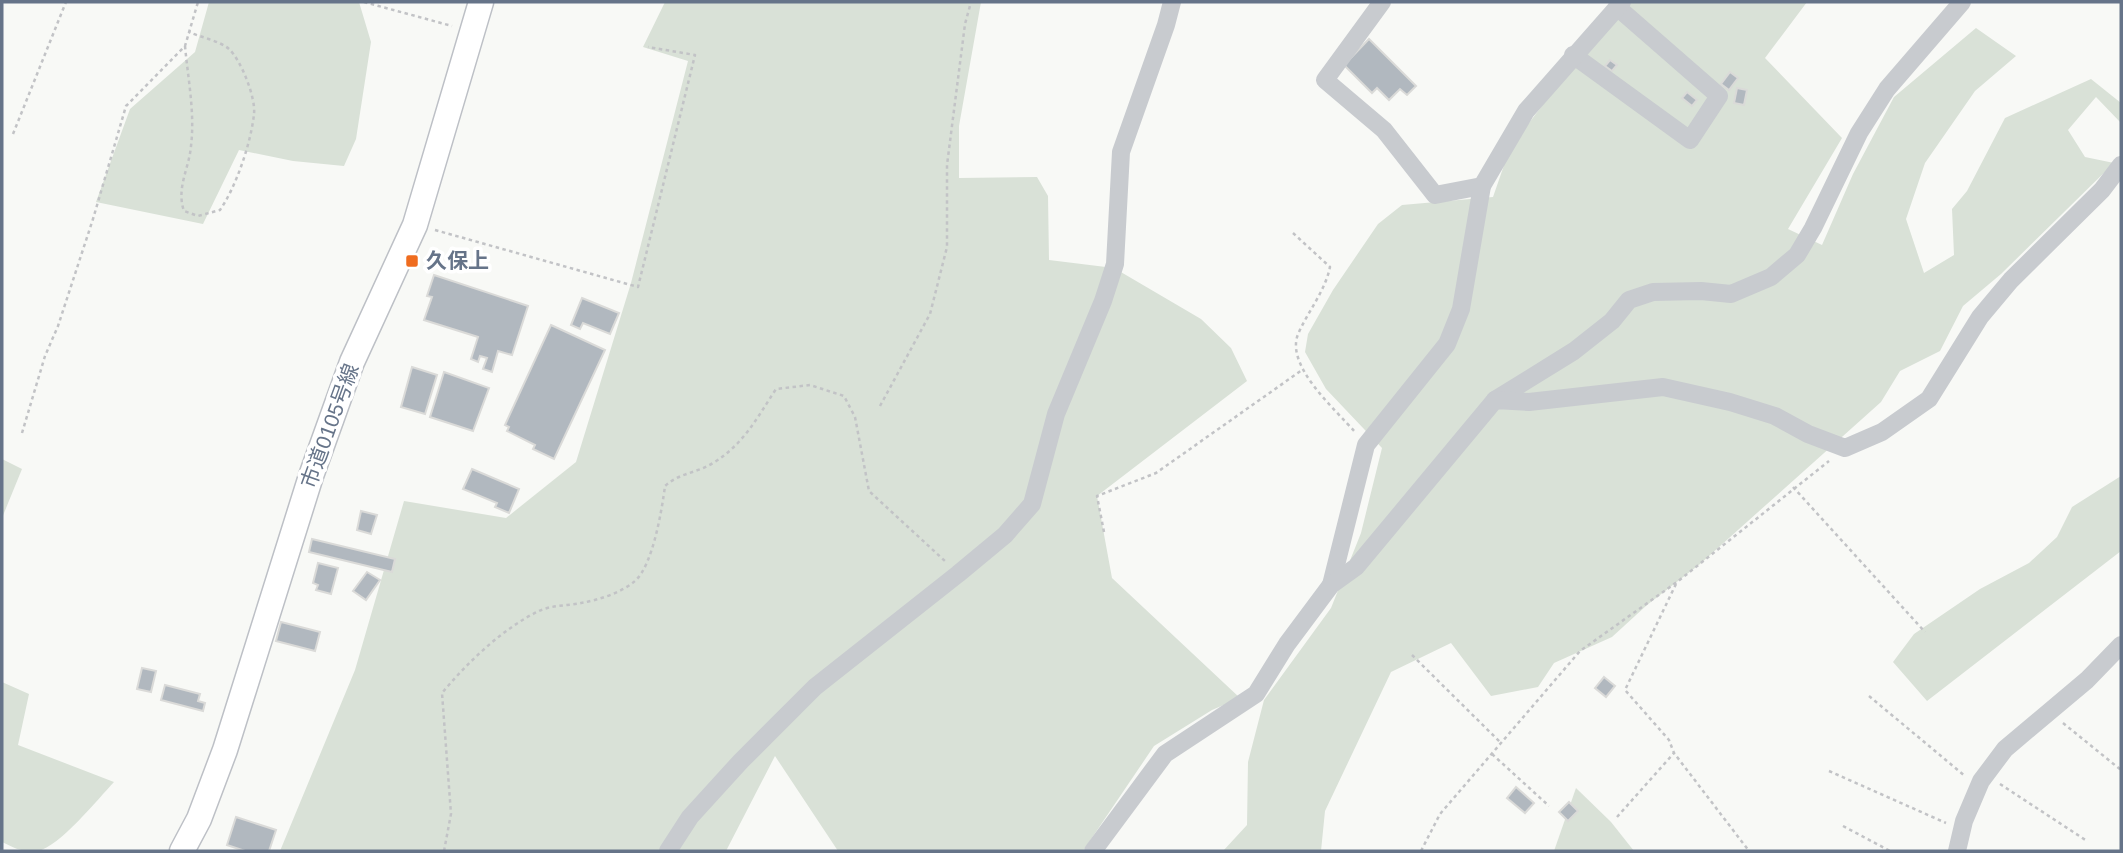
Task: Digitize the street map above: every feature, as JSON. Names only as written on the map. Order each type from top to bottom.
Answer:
[{"type":"street","name":"市道0105号線","points":[[182,851],[199,819],[225,750],[311,476],[352,362],[415,225],[481,2]]},
{"type":"street","points":[[668,851],[690,817],[816,687],[1005,535],[1032,504],[1056,414],[1103,301],[1115,264],[1121,152],[1172,2]]},
{"type":"street","points":[[1382,2],[1325,80],[1384,130],[1435,195],[1482,186]]},
{"type":"street","points":[[1093,851],[1165,754],[1256,694],[1287,644],[1331,585],[1356,567],[1495,400],[1574,351],[1612,321],[1629,300],[1653,292],[1731,294],[1771,277],[1797,255],[1824,208],[1859,133],[1887,89],[1962,2]]},
{"type":"street","points":[[1331,585],[1366,445],[1447,344],[1461,309],[1482,186],[1526,110],[1573,55],[1619,4],[1719,96],[1690,140],[1573,55]]},
{"type":"street","points":[[1495,400],[1529,402],[1662,387],[1730,402],[1775,416],[1808,434],[1845,448],[1882,432],[1928,399],[1980,317],[2011,280],[2102,190],[2121,165]]},
{"type":"street","points":[[1957,851],[1962,830],[1982,781],[2005,750],[2087,680],[2121,645]]},
{"type":"path","points":[[13,134],[66,2]]},
{"type":"path","points":[[189,32],[229,49],[245,74],[255,111],[231,194],[220,210],[198,216],[184,211],[180,193],[191,147],[192,108],[185,46],[189,32],[198,2]]},
{"type":"path","points":[[365,2],[472,31]]},
{"type":"path","points":[[880,406],[930,314],[947,247],[947,164],[965,24],[971,2]]},
{"type":"path","points":[[22,433],[45,356],[58,326],[93,219],[127,106],[185,46]]},
{"type":"path","points":[[415,225],[638,287],[695,55],[648,47]]},
{"type":"path","points":[[1293,233],[1330,267],[1327,281],[1297,334],[1294,349],[1302,370],[1366,445]]},
{"type":"path","points":[[1104,532],[1097,496],[1156,472],[1302,370]]},
{"type":"path","points":[[444,851],[451,814],[442,693],[462,668],[519,622],[542,609],[582,603],[620,590],[637,579],[651,551],[662,517],[665,486],[675,476],[711,464],[740,443],[776,389],[810,385],[844,396],[855,417],[869,491],[958,574]]},
{"type":"path","points":[[1421,851],[1440,814],[1580,651],[1677,582],[1845,448]]},
{"type":"path","points":[[1793,487],[1925,632]]},
{"type":"path","points":[[1677,582],[1625,690],[1669,740],[1674,753],[1749,851]]},
{"type":"path","points":[[1412,655],[1501,743]]},
{"type":"path","points":[[1869,696],[1982,781],[2087,841]]},
{"type":"path","points":[[2050,712],[2121,770]]},
{"type":"path","points":[[1617,817],[1674,753]]},
{"type":"path","points":[[1492,754],[1549,806]]},
{"type":"path","points":[[1829,771],[1962,830]]},
{"type":"path","points":[[1843,826],[1890,851]]},
{"type":"shaded area","points":[[209,2],[359,2],[371,42],[356,139],[344,166],[293,161],[239,150],[203,224],[96,202],[130,109],[195,52]]},
{"type":"shaded area","points":[[665,2],[981,2],[959,126],[959,178],[1037,177],[1048,196],[1049,260],[1114,268],[1201,319],[1231,348],[1247,381],[1097,496],[1112,578],[1240,698],[1212,710],[1154,746],[1083,851],[838,851],[775,756],[726,851],[280,851],[355,670],[404,501],[506,518],[576,462],[631,283],[688,61],[643,47]]},
{"type":"shaded area","points":[[1621,2],[1807,2],[1765,58],[1842,138],[1788,229],[1822,245],[1853,174],[1894,97],[1976,28],[2016,56],[1975,91],[1925,163],[1906,219],[1924,273],[1954,255],[1952,209],[1967,191],[2005,118],[2091,79],[2121,103],[2121,123],[2096,97],[2068,130],[2085,157],[2114,163],[2001,274],[1963,306],[1940,351],[1900,371],[1881,402],[1700,564],[1647,605],[1612,637],[1554,663],[1538,687],[1491,696],[1451,643],[1391,672],[1325,811],[1321,851],[1223,851],[1247,825],[1248,762],[1264,700],[1331,608],[1361,533],[1382,448],[1326,389],[1305,352],[1308,334],[1333,290],[1378,224],[1402,205],[1493,197],[1510,148]]},
{"type":"shaded area","points":[[2,459],[22,469],[2,518]]},
{"type":"shaded area","points":[[2121,476],[2121,551],[1927,701],[1893,662],[1914,634],[1980,589],[2029,563],[2057,537],[2072,507]]},
{"type":"shaded area","points":[[2,682],[29,694],[18,745],[114,782],[67,832],[47,848],[38,851],[24,851],[2,842]]},
{"type":"shaded area","points":[[1576,788],[1611,822],[1634,851],[1554,851]]},
{"type":"building","points":[[1369,39],[1416,86],[1407,95],[1400,89],[1389,100],[1377,88],[1372,93],[1344,65]]},
{"type":"building","points":[[1610,60],[1617,65],[1612,71],[1605,66]]},
{"type":"building","points":[[1730,72],[1738,78],[1729,90],[1721,84]]},
{"type":"building","points":[[1737,88],[1747,90],[1744,105],[1734,103]]},
{"type":"building","points":[[1687,92],[1697,100],[1692,106],[1682,98]]},
{"type":"building","points":[[434,275],[528,306],[512,355],[498,351],[492,372],[483,369],[487,358],[480,356],[478,362],[471,359],[478,337],[424,320],[432,297],[427,296]]},
{"type":"building","points":[[582,298],[619,313],[610,334],[583,323],[580,329],[571,325]]},
{"type":"building","points":[[551,325],[605,350],[554,459],[533,449],[535,445],[507,431],[509,427],[505,425]]},
{"type":"building","points":[[412,367],[437,375],[425,414],[401,407]]},
{"type":"building","points":[[444,372],[489,388],[473,431],[430,417]]},
{"type":"building","points":[[472,469],[519,489],[509,513],[495,507],[497,503],[463,489]]},
{"type":"building","points":[[361,511],[377,515],[371,534],[357,530]]},
{"type":"building","points":[[312,539],[395,559],[392,572],[309,552]]},
{"type":"building","points":[[318,563],[338,568],[331,594],[316,590],[318,585],[313,583]]},
{"type":"building","points":[[367,572],[380,580],[366,600],[353,591]]},
{"type":"building","points":[[281,622],[320,632],[315,651],[276,641]]},
{"type":"building","points":[[142,668],[156,671],[151,692],[137,689]]},
{"type":"building","points":[[1604,677],[1615,686],[1606,697],[1595,688]]},
{"type":"building","points":[[165,685],[200,694],[198,701],[205,703],[203,711],[161,700]]},
{"type":"building","points":[[1516,787],[1534,803],[1525,813],[1507,798]]},
{"type":"building","points":[[1569,802],[1578,811],[1568,821],[1559,812]]},
{"type":"building","points":[[236,817],[276,830],[269,851],[245,851],[227,845]]},
{"type":"place","name":"久保上","points":[[412,261]]}]
